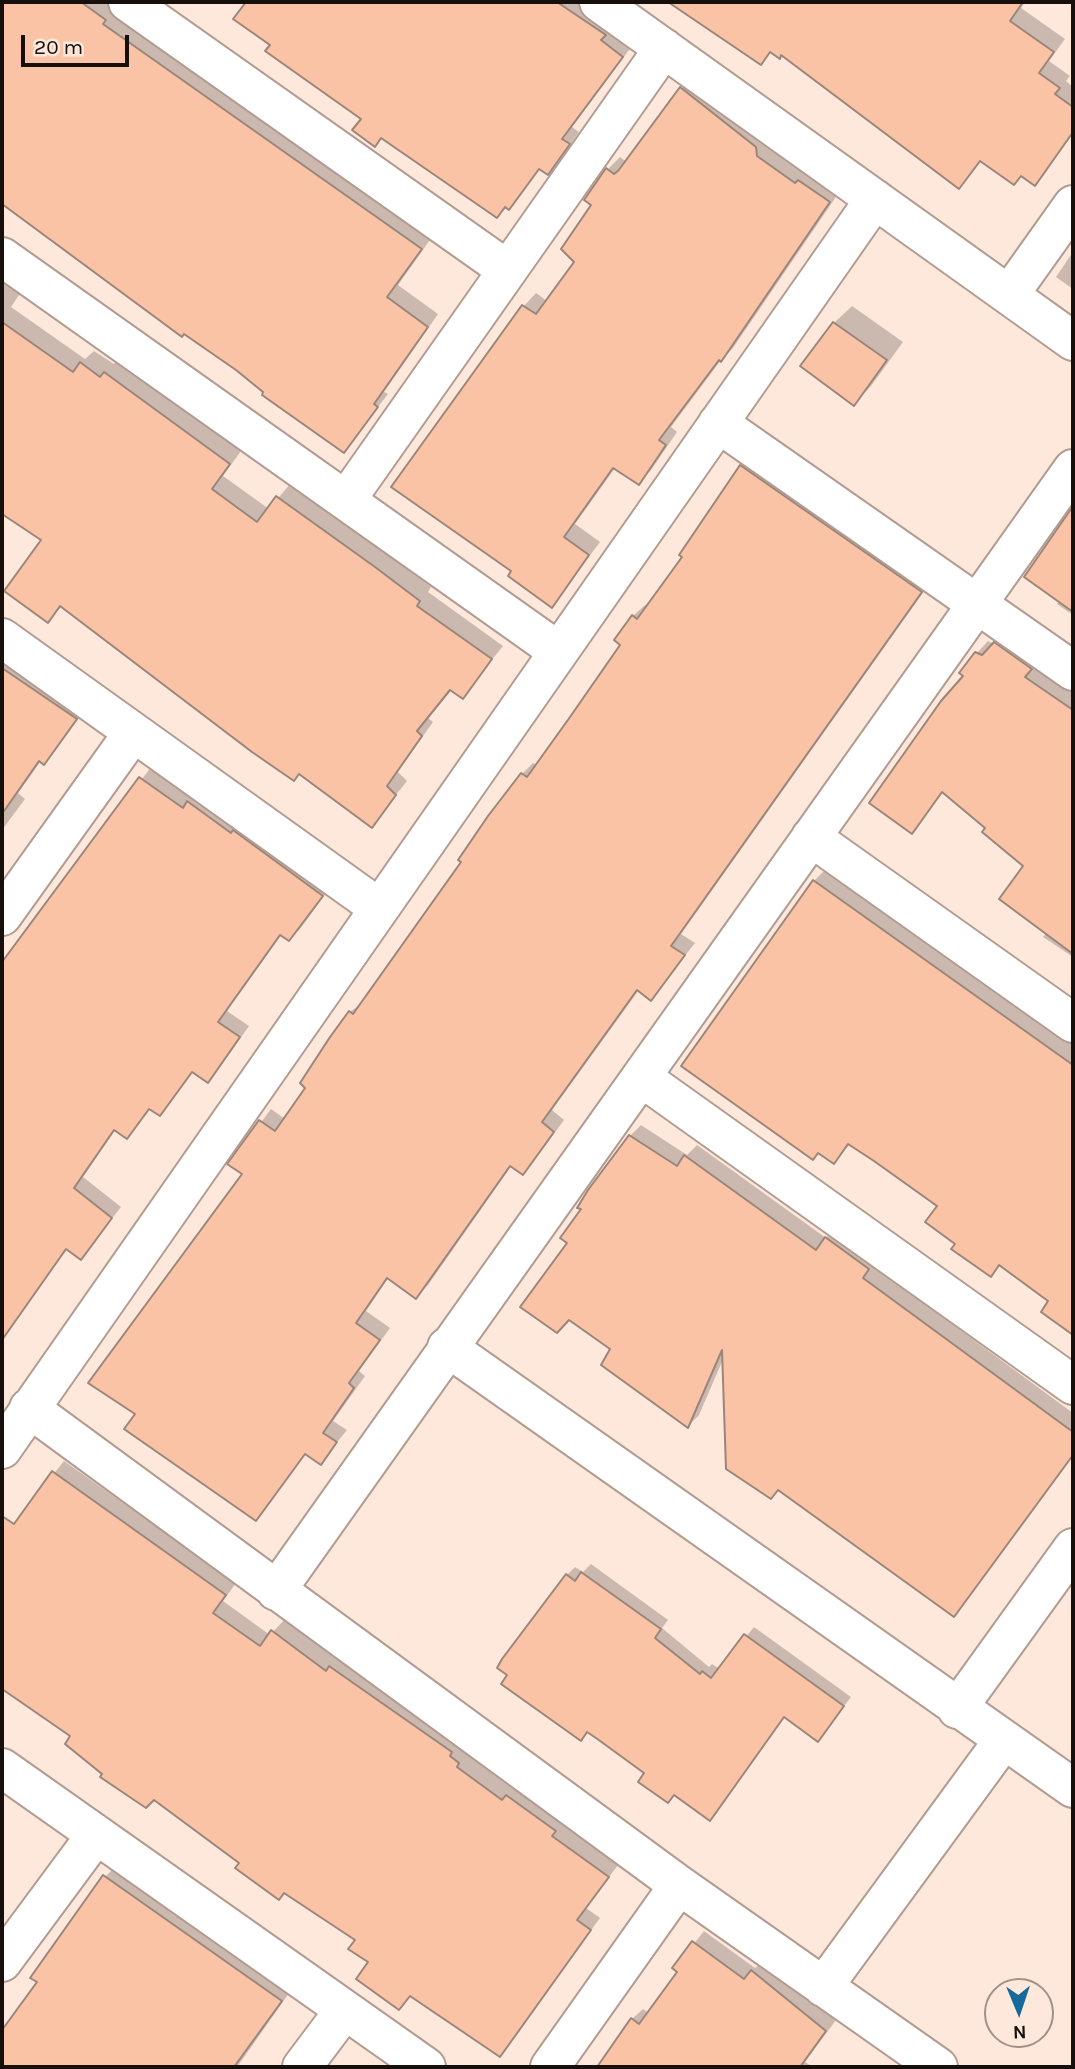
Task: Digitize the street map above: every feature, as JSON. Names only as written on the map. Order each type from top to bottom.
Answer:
[{"type":"street","points":[[128,2],[506,269]]},
{"type":"street","points":[[599,2],[1073,341]]},
{"type":"street","points":[[346,500],[664,48]]},
{"type":"street","points":[[2,1449],[875,199]]},
{"type":"street","points":[[1009,295],[1073,205]]},
{"type":"street","points":[[2,257],[558,651]]},
{"type":"street","points":[[718,423],[1073,671]]},
{"type":"street","points":[[276,1591],[1073,469]]},
{"type":"street","points":[[2,638],[379,908]]},
{"type":"street","points":[[2,916],[133,733]]},
{"type":"street","points":[[811,837],[1073,1023]]},
{"type":"street","points":[[641,1077],[1073,1385]]},
{"type":"street","points":[[447,1347],[957,1709],[1073,1788]]},
{"type":"street","points":[[29,1408],[679,1885],[931,2065]]},
{"type":"street","points":[[957,1709],[1073,1548]]},
{"type":"street","points":[[823,1987],[1003,1741]]},
{"type":"street","points":[[2,1768],[426,2067]]},
{"type":"street","points":[[2,1962],[96,1835]]},
{"type":"street","points":[[550,2067],[679,1885]]},
{"type":"street","points":[[302,2067],[344,2011]]},
{"type":"building","points":[[2,2],[81,2],[106,20],[103,24],[422,249],[387,297],[428,327],[374,404],[378,407],[344,453],[262,395],[263,392],[236,370],[184,334],[182,337],[2,204]]},
{"type":"building","points":[[246,2],[557,2],[606,35],[601,40],[623,57],[562,139],[570,144],[548,175],[539,169],[509,210],[505,207],[497,218],[381,138],[375,147],[352,130],[361,119],[265,51],[270,45],[233,19]]},
{"type":"building","points":[[668,2],[1023,2],[1010,21],[1054,52],[1039,73],[1060,88],[1055,94],[1073,107],[1073,132],[1035,186],[1021,176],[1014,185],[980,161],[959,189],[781,55],[780,59],[770,52],[761,65]]},
{"type":"building","points":[[680,87],[756,147],[757,156],[795,183],[798,180],[830,202],[721,362],[719,360],[659,440],[666,445],[639,485],[613,468],[564,537],[589,555],[552,608],[508,576],[511,571],[391,487],[522,305],[536,314],[574,262],[561,249],[591,205],[584,200],[606,168],[614,174],[618,171]]},
{"type":"building","points":[[2,322],[73,372],[80,362],[100,377],[104,372],[230,464],[212,489],[257,522],[276,496],[375,567],[420,601],[417,606],[492,659],[463,699],[450,690],[417,731],[422,736],[387,786],[396,795],[372,828],[299,774],[294,781],[252,752],[60,606],[48,623],[4,591],[41,540],[2,514]]},
{"type":"building","points":[[833,322],[887,360],[854,406],[800,366]]},
{"type":"building","points":[[740,465],[922,592],[671,946],[685,955],[651,1001],[637,990],[542,1122],[554,1132],[523,1175],[510,1166],[416,1299],[387,1278],[356,1323],[380,1340],[349,1383],[354,1388],[323,1433],[337,1442],[321,1465],[305,1454],[256,1521],[124,1429],[135,1414],[88,1383],[242,1174],[227,1164],[259,1120],[275,1131],[305,1088],[300,1083],[330,1037],[349,1011],[353,1014],[461,862],[458,860],[488,816],[521,773],[527,777],[620,645],[614,640],[632,615],[637,619],[682,557],[679,555]]},
{"type":"building","points":[[1073,506],[1073,612],[1024,577]]},
{"type":"building","points":[[994,642],[1032,669],[1025,677],[1073,710],[1073,954],[999,899],[1023,866],[982,832],[985,828],[942,792],[912,834],[869,803],[941,701],[963,676],[959,673],[975,652],[982,655]]},
{"type":"building","points":[[2,668],[77,719],[44,765],[39,761],[2,814]]},
{"type":"building","points":[[139,777],[183,808],[187,801],[231,833],[233,830],[323,896],[289,941],[280,935],[218,1022],[240,1037],[208,1083],[192,1072],[160,1116],[149,1109],[127,1139],[114,1130],[74,1188],[112,1218],[81,1260],[66,1249],[2,1340],[2,962]]},
{"type":"building","points":[[813,880],[1073,1065],[1073,1335],[1041,1312],[1048,1301],[999,1265],[991,1277],[951,1249],[955,1244],[925,1222],[937,1206],[874,1161],[848,1144],[834,1164],[818,1153],[813,1160],[681,1066]]},
{"type":"building","points":[[629,1135],[677,1166],[684,1155],[816,1250],[825,1237],[869,1269],[863,1278],[1073,1432],[1073,1455],[954,1617],[778,1490],[771,1499],[726,1469],[722,1350],[688,1428],[601,1365],[610,1349],[569,1320],[557,1333],[520,1307],[567,1243],[560,1238],[581,1209],[577,1208]]},
{"type":"building","points":[[52,1471],[226,1595],[213,1613],[260,1646],[271,1630],[326,1671],[329,1666],[452,1752],[450,1756],[459,1763],[457,1767],[502,1800],[506,1795],[556,1831],[552,1836],[609,1877],[577,1920],[591,1930],[500,2057],[410,1996],[399,2010],[356,1979],[368,1962],[348,1949],[355,1940],[284,1893],[279,1900],[235,1868],[239,1863],[154,1800],[146,1808],[100,1777],[102,1774],[65,1744],[70,1736],[2,1689],[2,1516],[14,1524]]},
{"type":"building","points":[[581,1572],[661,1629],[655,1638],[700,1674],[702,1671],[711,1678],[744,1634],[844,1706],[818,1742],[784,1717],[710,1821],[674,1795],[668,1803],[638,1782],[644,1773],[596,1738],[587,1732],[581,1741],[501,1684],[507,1675],[497,1668],[502,1659],[566,1574],[575,1581]]},
{"type":"building","points":[[103,1875],[282,2001],[234,2067],[2,2067],[2,2030],[37,1982],[30,1978]]},
{"type":"building","points":[[692,1941],[744,1979],[751,1970],[826,2031],[800,2067],[597,2067],[631,2018],[639,2024],[677,1972],[672,1968]]}]
